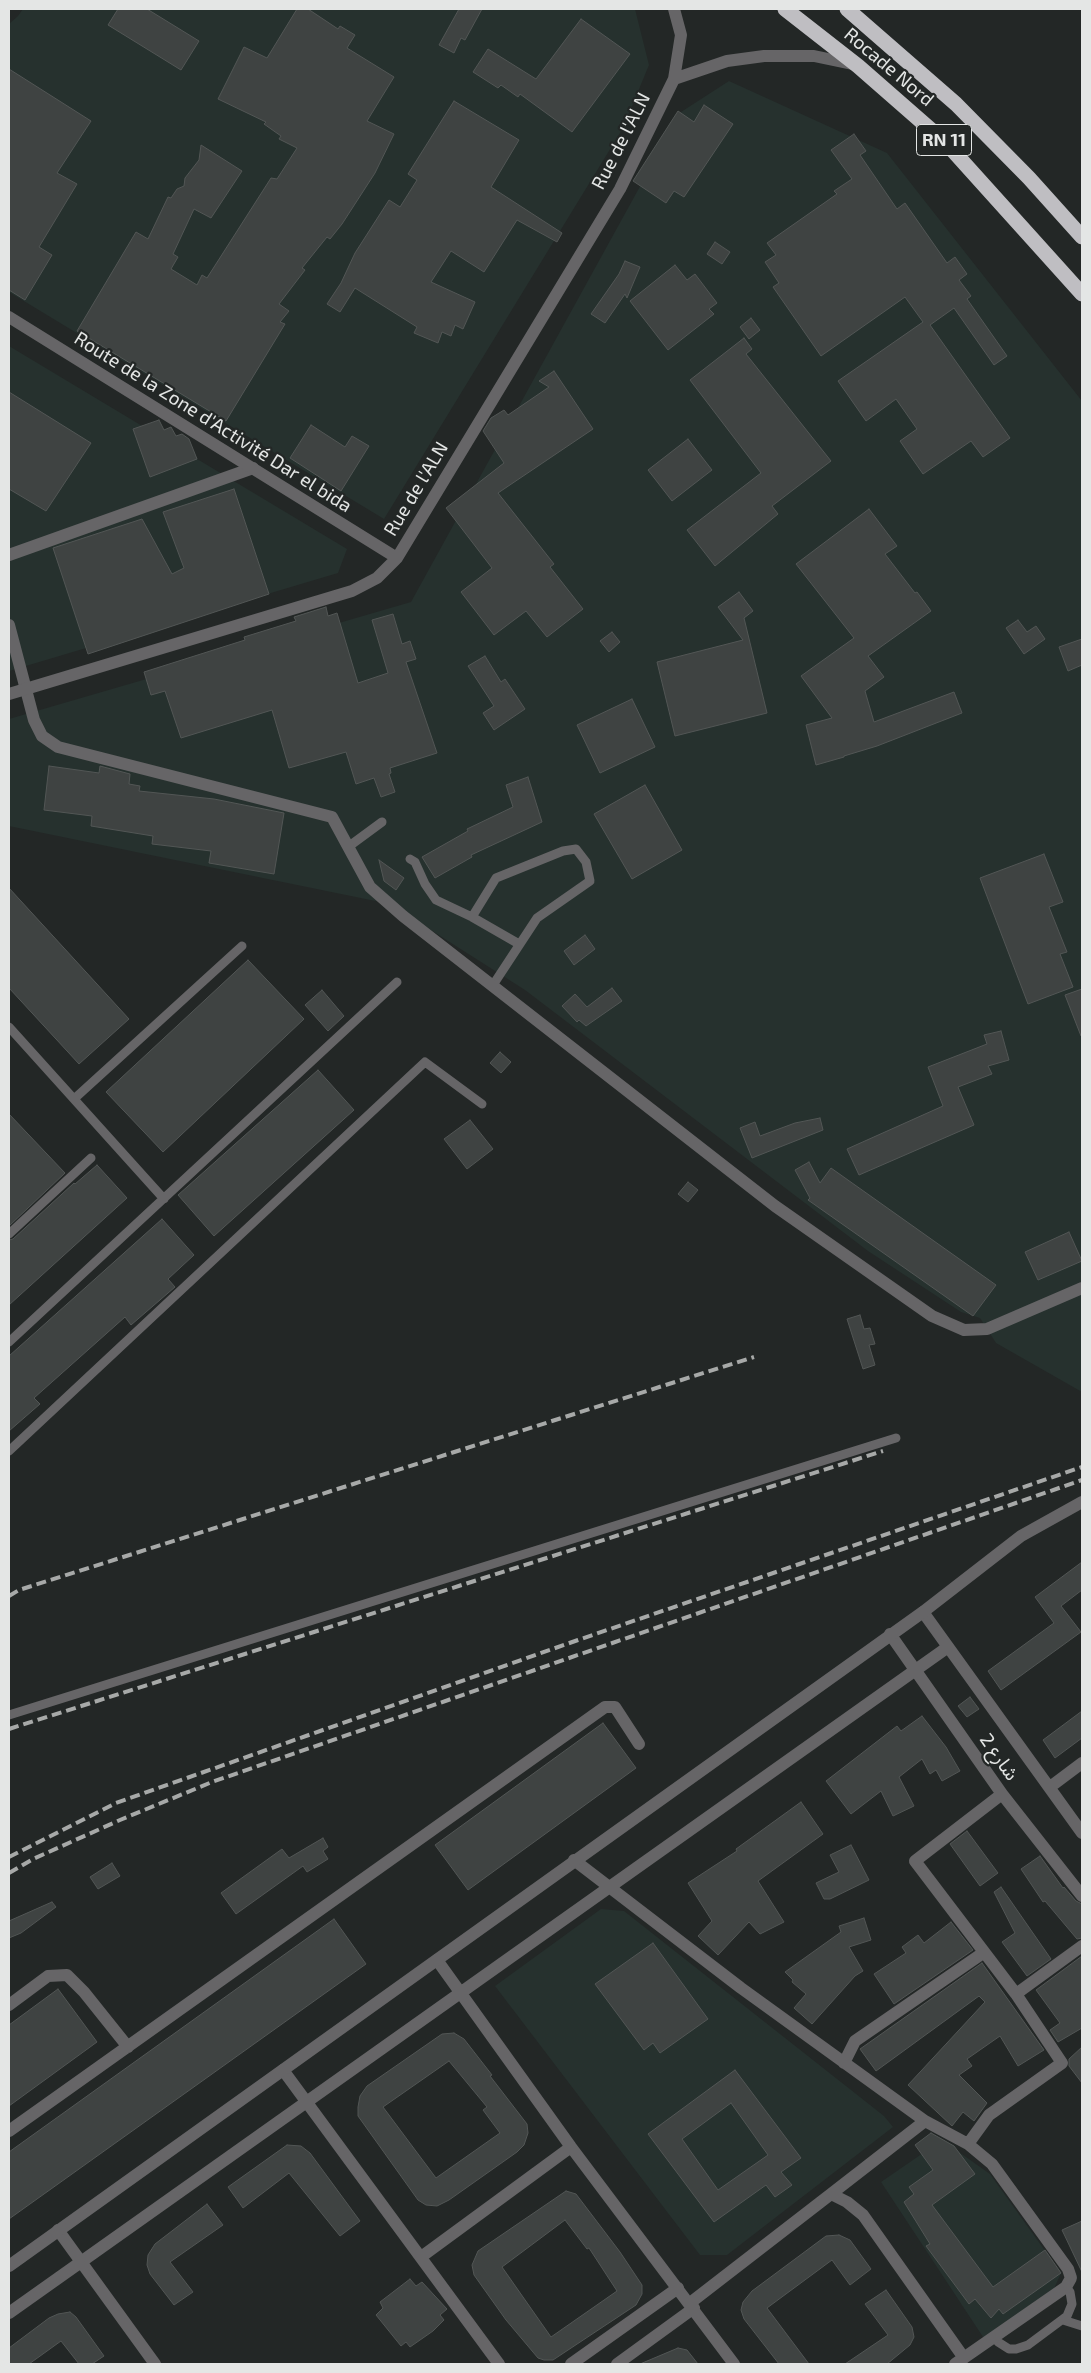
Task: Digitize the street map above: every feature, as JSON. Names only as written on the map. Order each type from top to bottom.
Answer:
[{"type":"highway","name":"Rocade Nord","points":[[785,9],[858,66],[946,142],[1082,294]]},
{"type":"highway","name":"Rocade Nord","points":[[847,9],[956,104],[1029,178],[1082,237]]},
{"type":"street","name":"Rue de l'ALN","points":[[9,694],[352,591],[378,578],[397,558],[620,189],[674,79],[681,35],[674,9]]},
{"type":"street","points":[[674,79],[727,61],[764,56],[814,56],[858,66]]},
{"type":"street","name":"Route de la Zone d'Activité Dar el bida","points":[[9,317],[397,558]]},
{"type":"street","points":[[9,555],[252,468]]},
{"type":"street","points":[[9,625],[34,720],[42,736],[58,747],[332,817],[370,887],[775,1206],[932,1316],[964,1330],[987,1328],[1082,1288]]},
{"type":"street","points":[[9,2266],[923,1612],[1021,1536],[1082,1502]]},
{"type":"street","name":"شارع 2","points":[[923,1612],[1082,1833]]},
{"type":"street","name":"شارع 2","points":[[890,1634],[1002,1794],[1082,1896]]},
{"type":"street","points":[[9,2313],[948,1647]]},
{"type":"street","points":[[9,2132],[605,1707],[614,1707],[639,1744]]},
{"type":"street","points":[[1050,1787],[1082,1764]]},
{"type":"street","points":[[968,2144],[989,2115],[1062,2063],[1016,1994],[983,1953],[916,1861],[1002,1794]]},
{"type":"street","points":[[574,1860],[741,1988],[844,2063],[925,2121],[968,2144],[992,2164],[1068,2269],[1070,2278],[1066,2287],[960,2361],[863,2215],[847,2202],[831,2194]]},
{"type":"street","points":[[1016,1994],[1082,1946]]},
{"type":"street","points":[[844,2063],[855,2042],[983,1953]]},
{"type":"street","points":[[437,1960],[571,2147],[692,2305],[734,2364]]},
{"type":"street","points":[[9,2005],[48,1976],[67,1975],[84,1992],[128,2047]]},
{"type":"street","points":[[283,2070],[499,2364]]},
{"type":"street","points":[[617,2364],[925,2121]]},
{"type":"street","points":[[420,2257],[571,2147]]},
{"type":"street","points":[[58,2230],[155,2364]]},
{"type":"street","points":[[571,2364],[678,2288]]},
{"type":"lane","points":[[348,847],[382,822]]},
{"type":"lane","points":[[472,918],[496,878],[563,852],[576,849],[586,862],[590,881],[537,918],[493,985]]},
{"type":"lane","points":[[410,859],[415,862],[425,884],[436,900],[519,944]]},
{"type":"lane","points":[[74,1099],[242,946]]},
{"type":"lane","points":[[10,1338],[164,1199],[397,982]]},
{"type":"lane","points":[[9,1027],[164,1199]]},
{"type":"lane","points":[[9,1451],[425,1062],[482,1104]]},
{"type":"lane","points":[[9,1234],[91,1158]]},
{"type":"lane","points":[[9,1715],[896,1438]]},
{"type":"lane","points":[[995,2337],[998,2342],[1009,2349],[1022,2348],[1063,2320],[1072,2304],[1070,2292],[1066,2287]]},
{"type":"lane","points":[[1063,2320],[1082,2326]]},
{"type":"shaded area","points":[[23,9],[635,9],[649,65],[623,128],[384,519],[9,292],[9,24]]},
{"type":"shaded area","points":[[729,81],[887,153],[1082,401],[1082,1392],[996,1343],[980,1318],[961,1312],[868,1251],[525,990],[390,904],[9,826],[9,719],[411,602],[681,112]]},
{"type":"shaded area","points":[[9,346],[347,549],[338,573],[9,671]]},
{"type":"shaded area","points":[[601,1909],[624,1911],[884,2116],[893,2127],[727,2255],[700,2255],[495,1986]]},
{"type":"shaded area","points":[[942,2140],[990,2174],[1061,2273],[1053,2291],[985,2340],[881,2182]]},
{"type":"building","points":[[118,9],[147,9],[199,41],[181,70],[108,25]]},
{"type":"building","points":[[297,9],[308,9],[338,29],[340,26],[355,35],[347,48],[394,77],[367,121],[394,134],[375,173],[342,224],[330,239],[327,237],[302,268],[305,270],[279,304],[289,311],[280,322],[285,324],[226,421],[77,331],[136,232],[148,239],[168,197],[171,198],[177,189],[184,186],[185,178],[199,160],[201,145],[242,171],[211,218],[194,209],[173,254],[178,257],[171,269],[197,285],[202,275],[207,278],[271,178],[277,179],[297,148],[279,139],[281,136],[264,124],[266,122],[218,99],[244,47],[267,58]]},
{"type":"building","points":[[459,9],[482,9],[465,40],[461,38],[454,53],[439,45]]},
{"type":"building","points":[[581,19],[630,54],[572,132],[520,94],[518,97],[501,85],[498,88],[473,72],[488,49],[536,79]]},
{"type":"building","points":[[9,69],[91,121],[57,173],[77,184],[39,247],[52,255],[25,300],[9,290]]},
{"type":"building","points":[[454,101],[519,140],[491,187],[562,233],[557,242],[517,220],[484,272],[451,251],[431,282],[475,302],[463,329],[455,325],[451,336],[442,332],[438,343],[414,333],[417,327],[355,288],[340,312],[327,304],[341,283],[355,253],[389,200],[400,207],[417,180],[408,174]]},
{"type":"building","points":[[704,105],[733,124],[684,197],[674,191],[666,203],[633,181],[678,111],[694,122]]},
{"type":"building","points":[[854,134],[866,151],[860,155],[897,209],[905,203],[947,263],[955,257],[967,274],[959,280],[971,296],[967,299],[1007,356],[994,365],[954,308],[930,325],[1010,438],[983,457],[971,441],[923,474],[900,441],[917,429],[896,399],[866,421],[838,381],[923,322],[905,297],[821,356],[773,287],[779,283],[765,262],[776,255],[767,243],[837,194],[834,191],[852,179],[831,150]]},
{"type":"building","points":[[715,242],[730,252],[722,264],[707,254]]},
{"type":"building","points":[[625,261],[640,267],[627,298],[625,294],[605,323],[591,314],[619,274]]},
{"type":"building","points":[[675,265],[687,280],[695,274],[717,303],[709,309],[714,314],[668,350],[630,301]]},
{"type":"building","points":[[751,318],[760,330],[749,339],[740,327]]},
{"type":"building","points":[[744,338],[752,349],[746,354],[831,461],[772,506],[778,514],[715,566],[687,530],[761,473],[690,380]]},
{"type":"building","points":[[554,371],[593,429],[498,493],[554,564],[550,567],[583,609],[547,637],[526,611],[494,635],[461,592],[492,568],[446,508],[504,463],[483,431],[491,418],[504,410],[508,415],[549,387],[539,381]]},
{"type":"building","points":[[9,392],[91,443],[46,511],[9,489]]},
{"type":"building","points":[[159,420],[164,430],[171,427],[176,436],[182,434],[189,439],[197,459],[150,477],[133,429]]},
{"type":"building","points":[[311,425],[345,447],[352,436],[369,446],[341,491],[290,458]]},
{"type":"building","points":[[688,439],[712,470],[672,501],[648,470]]},
{"type":"building","points":[[234,489],[269,594],[88,654],[53,548],[142,519],[172,574],[184,568],[163,512]]},
{"type":"building","points":[[869,509],[897,546],[885,554],[931,611],[868,656],[884,677],[865,691],[874,722],[954,692],[962,713],[877,746],[816,765],[806,725],[832,718],[801,676],[854,638],[796,564]]},
{"type":"building","points":[[739,592],[753,611],[744,618],[767,713],[675,736],[657,662],[743,640],[718,607]]},
{"type":"building","points":[[326,607],[328,616],[337,613],[358,683],[388,673],[372,620],[393,614],[402,644],[410,641],[416,659],[406,662],[437,753],[390,768],[391,773],[389,774],[395,792],[381,797],[374,778],[356,784],[346,752],[289,768],[272,710],[181,738],[165,691],[151,695],[144,672],[245,640],[244,637],[296,621],[294,617]]},
{"type":"building","points":[[1018,620],[1027,632],[1036,626],[1045,639],[1024,654],[1006,628]]},
{"type":"building","points":[[612,632],[620,642],[609,652],[600,641]]},
{"type":"building","points":[[1082,639],[1082,665],[1068,671],[1059,647]]},
{"type":"building","points":[[485,656],[501,682],[505,679],[525,709],[494,730],[483,713],[494,706],[468,666]]},
{"type":"building","points":[[632,699],[655,747],[600,773],[577,725]]},
{"type":"building","points":[[49,766],[99,773],[100,766],[130,774],[129,784],[140,786],[139,791],[214,799],[284,813],[274,874],[209,863],[211,851],[152,844],[153,836],[91,826],[92,816],[44,810]]},
{"type":"building","points":[[528,777],[542,822],[471,855],[472,857],[435,878],[422,857],[468,831],[467,829],[513,807],[506,785]]},
{"type":"building","points":[[645,785],[682,850],[632,879],[594,814]]},
{"type":"building","points":[[1044,854],[1063,902],[1049,907],[1067,952],[1060,954],[1073,987],[1028,1004],[980,878]]},
{"type":"building","points":[[379,860],[404,878],[396,890],[384,881]]},
{"type":"building","points":[[9,888],[129,1019],[79,1064],[9,988]]},
{"type":"building","points":[[585,935],[595,949],[574,965],[564,951]]},
{"type":"building","points":[[248,960],[304,1019],[163,1152],[106,1092]]},
{"type":"building","points":[[612,988],[622,1001],[586,1026],[579,1020],[577,1022],[562,1006],[575,994],[587,1007]]},
{"type":"building","points":[[1082,989],[1082,1036],[1081,1036],[1065,995]]},
{"type":"building","points":[[322,990],[344,1016],[328,1031],[305,1005]]},
{"type":"building","points":[[1001,1031],[1009,1060],[988,1066],[992,1074],[958,1087],[974,1125],[859,1175],[847,1149],[943,1106],[928,1067],[987,1044],[984,1035]]},
{"type":"building","points":[[500,1052],[511,1062],[501,1073],[490,1063]]},
{"type":"building","points":[[318,1070],[354,1110],[214,1236],[178,1195]]},
{"type":"building","points":[[9,1114],[65,1173],[9,1226]]},
{"type":"building","points":[[820,1118],[823,1130],[752,1158],[740,1128],[755,1122],[760,1136],[795,1123]]},
{"type":"building","points":[[470,1120],[493,1149],[467,1169],[444,1139]]},
{"type":"building","points":[[809,1162],[820,1183],[831,1168],[996,1285],[973,1316],[808,1200],[810,1198],[795,1170]]},
{"type":"building","points":[[97,1165],[127,1198],[9,1305],[9,1240],[13,1239],[74,1183]]},
{"type":"building","points":[[688,1182],[698,1190],[688,1202],[678,1194]]},
{"type":"building","points":[[162,1219],[194,1255],[168,1279],[175,1287],[131,1325],[125,1317],[34,1398],[40,1404],[9,1431],[9,1356]]},
{"type":"building","points":[[1069,1232],[1082,1261],[1038,1280],[1025,1252]]},
{"type":"building","points":[[860,1315],[864,1329],[870,1328],[875,1344],[869,1345],[875,1365],[863,1369],[847,1319]]},
{"type":"building","points":[[1082,1562],[1082,1590],[1061,1606],[1081,1632],[1001,1690],[988,1671],[1054,1623],[1035,1597]]},
{"type":"building","points":[[970,1697],[979,1709],[967,1717],[958,1706]]},
{"type":"building","points":[[1082,1711],[1082,1738],[1055,1758],[1043,1740]]},
{"type":"building","points":[[922,1716],[946,1747],[960,1771],[942,1781],[936,1770],[930,1774],[922,1759],[899,1777],[914,1806],[893,1816],[881,1791],[851,1814],[826,1781],[897,1726],[901,1731]]},
{"type":"building","points":[[603,1723],[636,1768],[468,1890],[435,1845]]},
{"type":"building","points":[[801,1802],[823,1834],[758,1881],[784,1922],[760,1934],[749,1922],[718,1955],[698,1936],[712,1921],[688,1883],[737,1851],[736,1849]]},
{"type":"building","points":[[967,1831],[998,1873],[980,1886],[950,1844]]},
{"type":"building","points":[[323,1838],[328,1847],[323,1851],[328,1859],[307,1872],[303,1866],[236,1914],[221,1893],[282,1849],[289,1858]]},
{"type":"building","points":[[851,1845],[869,1880],[830,1899],[824,1899],[816,1883],[839,1872],[830,1855]]},
{"type":"building","points":[[1040,1856],[1063,1888],[1076,1901],[1082,1904],[1082,1938],[1077,1939],[1045,1901],[1043,1902],[1021,1869]]},
{"type":"building","points":[[112,1863],[120,1876],[98,1889],[90,1877]]},
{"type":"building","points":[[1001,1887],[1051,1959],[1027,1976],[1002,1942],[1015,1933],[994,1892]]},
{"type":"building","points":[[52,1902],[56,1907],[21,1933],[9,1938],[9,1921]]},
{"type":"building","points":[[864,1918],[871,1940],[849,1947],[863,1971],[855,1976],[812,2024],[794,2008],[806,1994],[792,1982],[793,1980],[785,1972],[841,1932],[839,1926]]},
{"type":"building","points":[[334,1919],[366,1964],[9,2219],[9,2152]]},
{"type":"building","points":[[951,1922],[973,1950],[894,2004],[874,1974],[906,1953],[902,1947],[918,1935],[924,1943]]},
{"type":"building","points":[[653,1943],[708,2019],[660,2053],[653,2043],[644,2050],[595,1984]]},
{"type":"building","points":[[1082,1956],[1082,2028],[1058,2042],[1050,2030],[1060,2023],[1036,1990]]},
{"type":"building","points":[[982,1963],[1044,2050],[1018,2066],[1000,2036],[967,2059],[972,2066],[959,2075],[987,2103],[974,2121],[963,2112],[952,2126],[908,2085],[985,2002],[979,1996],[876,2071],[860,2049]]},
{"type":"building","points":[[58,1989],[97,2042],[9,2106],[9,2025]]},
{"type":"building","points":[[454,2033],[464,2039],[527,2124],[528,2133],[524,2145],[517,2152],[449,2200],[437,2206],[426,2205],[418,2200],[358,2116],[358,2107],[360,2096],[367,2086],[442,2034]],"holes":[[[449,2061],[487,2107],[483,2110],[500,2133],[436,2178],[383,2107]]]},
{"type":"building","points":[[1082,2047],[1082,2083],[1069,2066],[1069,2059]]},
{"type":"building","points":[[735,2070],[801,2158],[781,2172],[792,2185],[775,2197],[766,2185],[714,2222],[648,2134]],"holes":[[[731,2103],[768,2155],[718,2190],[682,2139]]]},
{"type":"building","points":[[931,2133],[954,2146],[975,2174],[932,2205],[993,2287],[1045,2250],[1061,2273],[1003,2314],[999,2309],[991,2318],[975,2299],[969,2304],[926,2246],[930,2244],[904,2202],[914,2194],[909,2187],[933,2170],[915,2145]]},
{"type":"building","points":[[287,2145],[301,2146],[310,2153],[360,2221],[340,2236],[289,2173],[243,2208],[228,2187]]},
{"type":"building","points":[[566,2191],[576,2194],[620,2252],[642,2285],[642,2294],[636,2305],[553,2360],[544,2360],[538,2358],[506,2320],[474,2275],[472,2265],[478,2251]],"holes":[[[565,2220],[587,2249],[589,2248],[617,2291],[551,2337],[502,2267]]]},
{"type":"building","points":[[207,2204],[223,2225],[170,2262],[193,2292],[174,2305],[150,2274],[147,2265],[148,2255],[155,2244]]},
{"type":"building","points":[[1082,2221],[1082,2272],[1062,2230]]},
{"type":"building","points":[[839,2235],[850,2240],[871,2269],[850,2285],[832,2260],[767,2308],[809,2364],[779,2364],[744,2319],[741,2310],[743,2302],[752,2291],[826,2236]]},
{"type":"building","points":[[410,2279],[416,2286],[422,2282],[447,2309],[440,2315],[444,2320],[433,2331],[410,2347],[406,2342],[401,2346],[376,2315],[383,2308],[380,2302]]},
{"type":"building","points":[[886,2290],[912,2327],[914,2337],[910,2345],[887,2364],[845,2364],[888,2335],[865,2304]]},
{"type":"building","points":[[70,2312],[76,2317],[104,2356],[92,2364],[79,2364],[61,2341],[29,2364],[9,2364],[9,2348],[49,2318]]},
{"type":"building","points":[[678,2348],[687,2350],[698,2364],[640,2364]]},
{"type":"railway","points":[[9,1596],[19,1590],[754,1357]]},
{"type":"railway","points":[[9,1729],[883,1451]]},
{"type":"railway","points":[[9,1857],[116,1803],[578,1640],[1082,1467]]},
{"type":"railway","points":[[9,1873],[33,1859],[212,1782],[1082,1480]]}]
